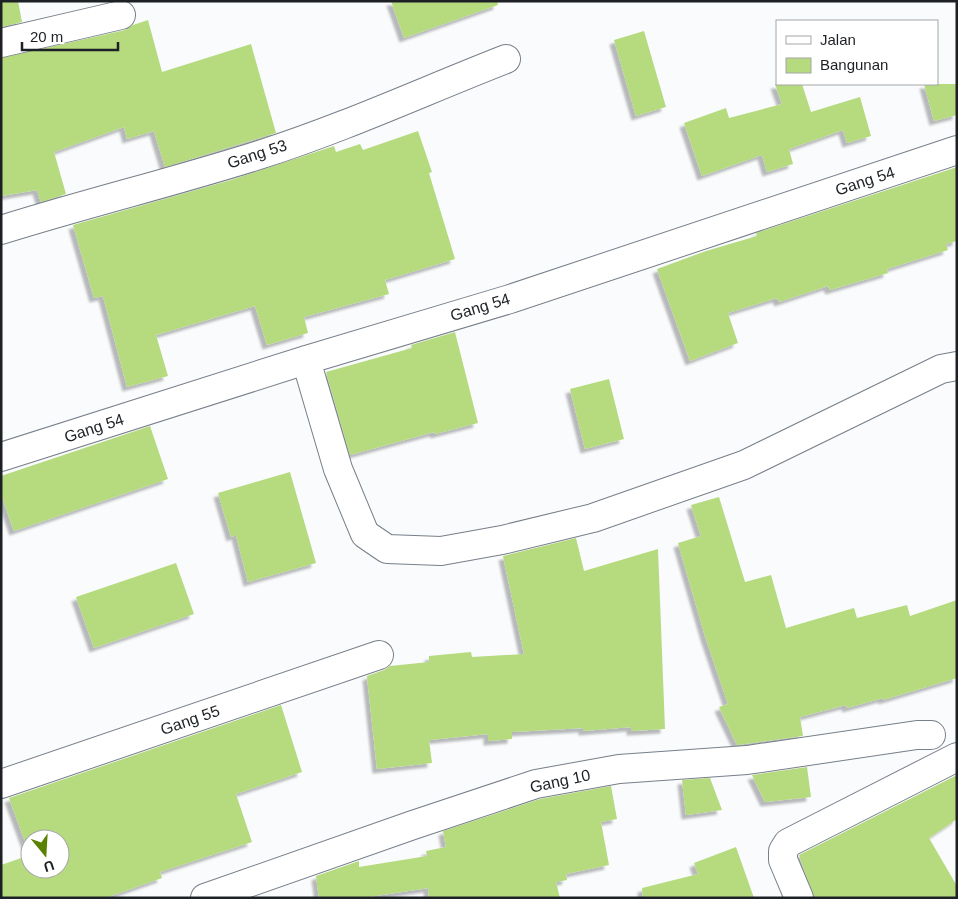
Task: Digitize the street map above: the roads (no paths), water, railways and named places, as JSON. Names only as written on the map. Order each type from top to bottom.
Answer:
[{"type":"street","points":[[1,43],[121,15]]},
{"type":"street","name":"Gang 53","points":[[1,230],[260,154],[392,106],[506,59]]},
{"type":"street","name":"Gang 54","points":[[1,457],[306,360],[510,298],[957,150]]},
{"type":"street","points":[[306,360],[338,469],[365,534],[387,549],[441,551],[502,540],[593,518],[744,465],[941,369],[957,366]]},
{"type":"street","name":"Gang 55","points":[[1,784],[379,655]]},
{"type":"street","name":"Gang 10","points":[[205,898],[536,784],[619,769],[747,760],[917,735],[931,735]]},
{"type":"street","points":[[799,898],[783,860],[783,851],[788,843],[957,757]]}]
